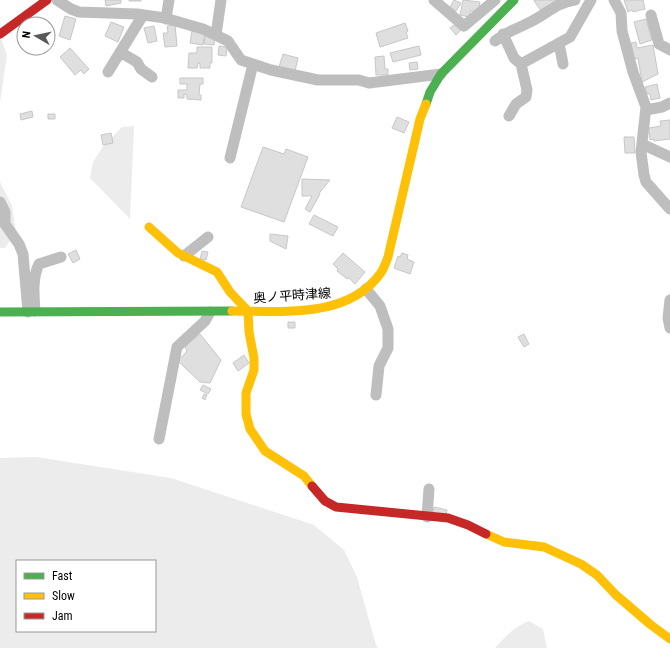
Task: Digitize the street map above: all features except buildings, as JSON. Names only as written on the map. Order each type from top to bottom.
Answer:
[{"type":"main road","points":[[0,34],[47,0]]},
{"type":"main road","name":"奥ノ平時津線","points":[[0,312],[210,312],[311,309],[336,305],[349,300],[366,289],[381,273],[386,262],[403,196],[420,119],[430,92],[441,74],[514,0]]},
{"type":"main road","points":[[150,227],[178,253],[217,272],[230,292],[248,311],[249,332],[254,358],[254,370],[246,393],[246,414],[250,429],[265,450],[304,476],[325,501],[336,507],[382,513],[448,518],[468,525],[504,542],[544,547],[581,564],[597,575],[616,595],[670,639]]},
{"type":"street","points":[[57,0],[79,12],[143,15],[166,19],[203,29],[228,41],[241,60],[271,70],[318,80],[353,80],[369,83],[441,74]]},
{"type":"street","points":[[166,19],[169,0]]},
{"type":"street","points":[[216,35],[221,0]]},
{"type":"street","points":[[434,0],[464,26],[495,0]]},
{"type":"street","points":[[509,116],[516,104],[526,97],[527,90],[521,64],[514,58],[499,37],[546,14],[556,5],[575,0]]},
{"type":"street","points":[[521,64],[570,37],[591,0]]},
{"type":"street","points":[[614,0],[621,13],[622,31],[633,72],[646,110],[640,152],[646,182],[670,209]]},
{"type":"street","points":[[108,72],[143,15]]},
{"type":"street","points":[[652,15],[659,44],[670,50]]},
{"type":"street","points":[[559,43],[563,64]]},
{"type":"street","points":[[120,52],[137,62],[141,69],[152,77]]},
{"type":"street","points":[[230,158],[253,64]]},
{"type":"street","points":[[646,110],[662,107],[670,103]]},
{"type":"street","points":[[642,144],[670,157]]},
{"type":"street","points":[[0,202],[5,212],[5,224],[24,254],[31,312]]},
{"type":"street","points":[[184,256],[208,237]]},
{"type":"street","points":[[31,312],[36,271],[39,264],[61,257]]},
{"type":"street","points":[[366,289],[380,306],[388,329],[388,348],[379,366],[376,395]]},
{"type":"street","points":[[670,300],[668,318],[670,328]]},
{"type":"street","points":[[159,440],[177,347],[205,321],[210,312]]},
{"type":"street","points":[[428,517],[429,489]]},
{"type":"shaded area","points":[[0,36],[7,55],[0,102]]},
{"type":"shaded area","points":[[134,126],[130,219],[90,178],[93,162],[104,145],[122,127]]},
{"type":"shaded area","points":[[0,182],[12,206],[16,232],[5,248],[0,248]]},
{"type":"shaded area","points":[[36,457],[171,478],[314,525],[344,550],[357,577],[378,648],[0,648],[0,458]]},
{"type":"shaded area","points":[[529,621],[543,629],[547,648],[495,648],[506,636]]},
{"type":"traffic: fast","points":[[426,104],[430,92],[441,74],[514,0]]},
{"type":"traffic: fast","points":[[0,312],[232,311]]},
{"type":"traffic: slow","points":[[232,311],[272,312],[312,309],[332,305],[350,299],[366,289],[380,274],[388,257],[420,119],[426,104]]},
{"type":"traffic: slow","points":[[149,227],[178,253],[217,272],[230,292],[248,311],[249,332],[254,358],[254,370],[246,393],[246,414],[250,429],[265,451],[304,476],[312,486]]},
{"type":"traffic: slow","points":[[486,534],[504,542],[544,547],[581,564],[597,575],[616,595],[670,639]]},
{"type":"traffic: jam","points":[[0,34],[47,0]]},
{"type":"traffic: jam","points":[[312,486],[325,501],[336,507],[448,518],[468,525],[486,534]]}]
